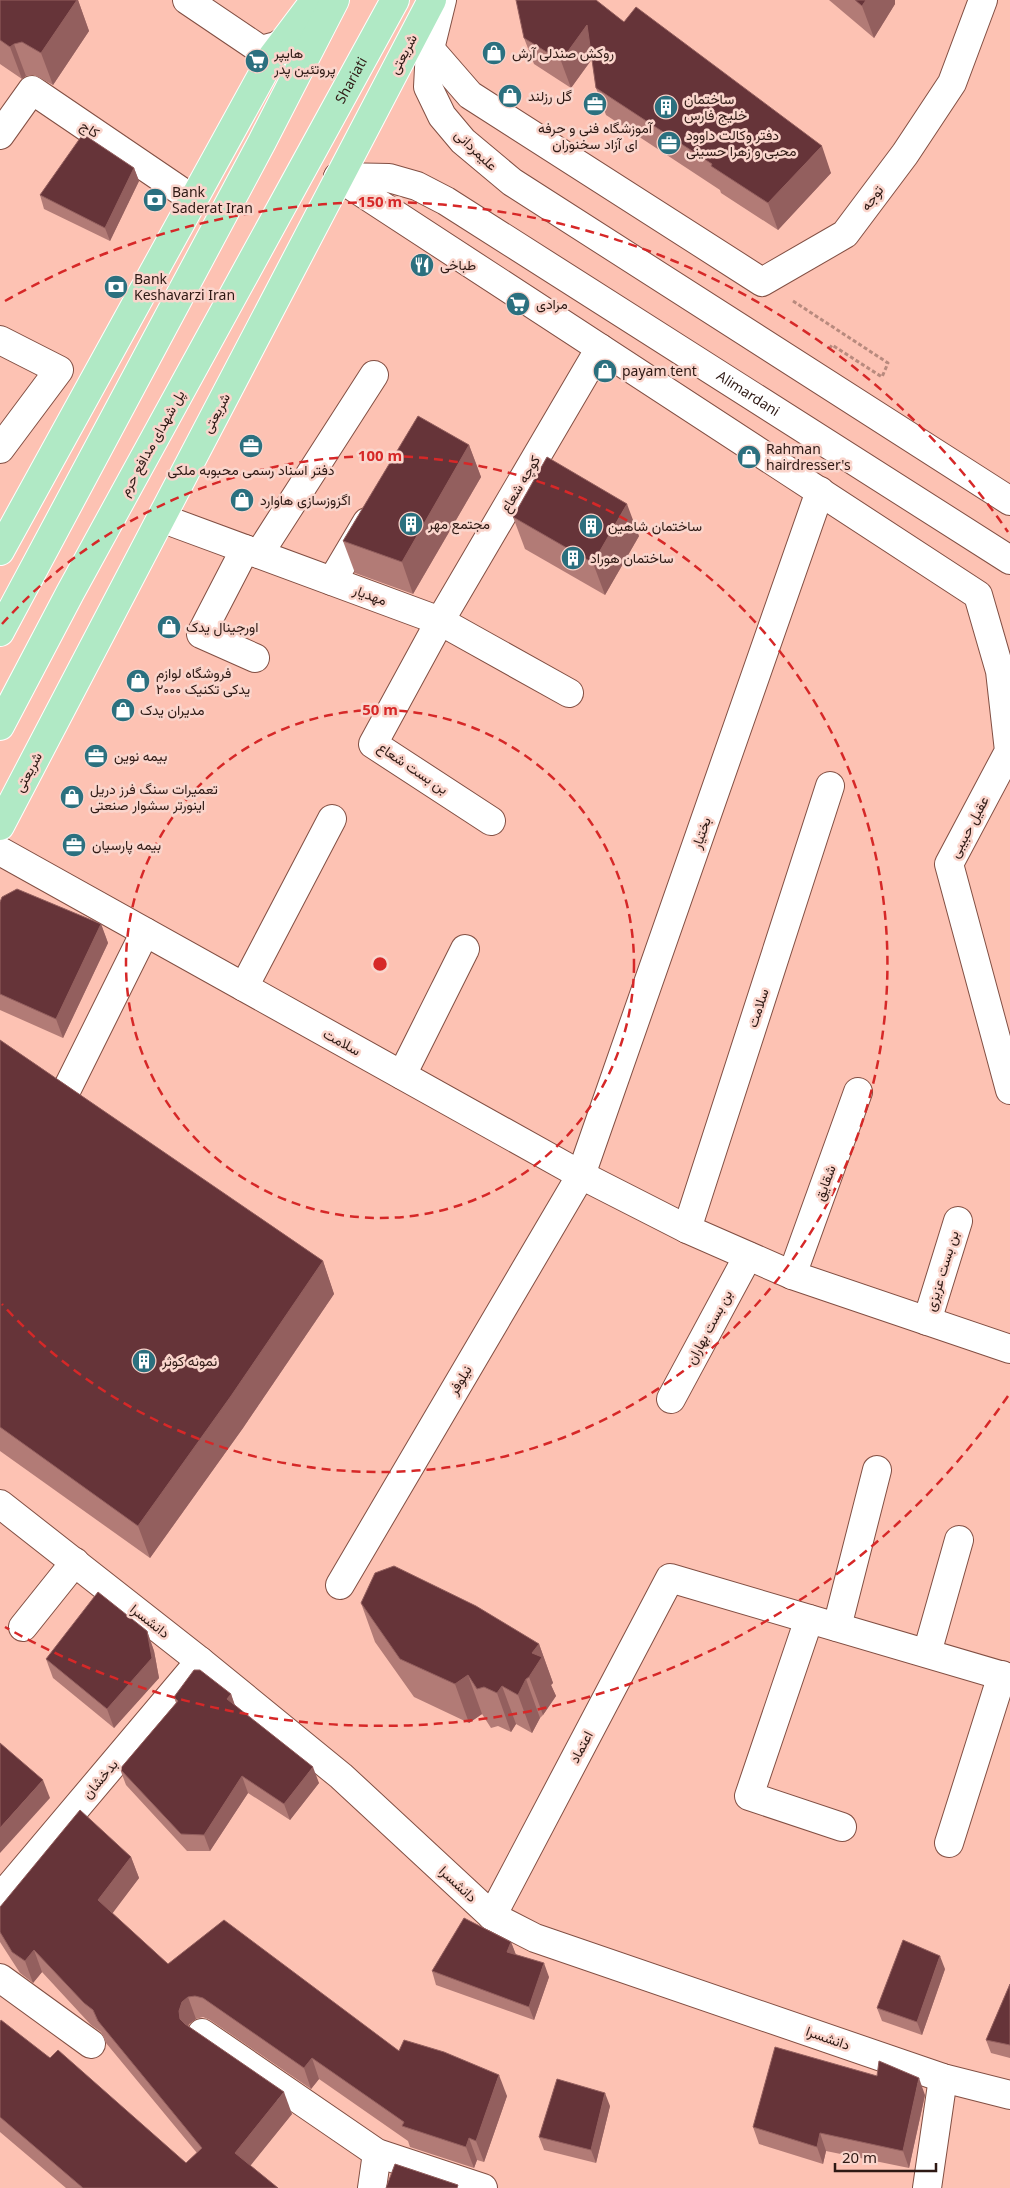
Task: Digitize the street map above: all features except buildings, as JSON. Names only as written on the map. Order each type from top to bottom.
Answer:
[{"type":"main road","points":[[0,551],[194,200],[270,54],[315,0]]},
{"type":"main road","points":[[0,632],[262,142],[334,0]]},
{"type":"main road","name":"Shariati","points":[[307,161],[394,0]]},
{"type":"main road","name":"شریعتی","points":[[0,826],[338,176],[432,0]]},
{"type":"main road","name":"پل شهدای مدافع حرم","points":[[0,726],[70,593],[307,161]]},
{"type":"street","points":[[442,0],[430,49],[428,87],[442,116],[463,142],[512,182],[1010,501]]},
{"type":"street","name":"توجه","points":[[762,282],[845,234],[906,154],[952,83],[982,1]]},
{"type":"street","points":[[194,2],[270,54]]},
{"type":"street","points":[[430,49],[470,95],[762,282]]},
{"type":"street","name":"کاج","points":[[0,135],[32,90],[194,200]]},
{"type":"street","points":[[338,176],[820,492]]},
{"type":"street","points":[[338,176],[389,178],[416,186],[446,201],[1010,560]]},
{"type":"street","points":[[0,340],[59,370],[0,449]]},
{"type":"street","name":"کوچه شعاع","points":[[440,621],[600,348]]},
{"type":"street","points":[[255,658],[202,634],[252,552],[374,375]]},
{"type":"street","name":"عقیل حبیبی","points":[[820,492],[978,595],[1000,671],[1009,751],[949,864],[1010,1090]]},
{"type":"street","name":"بختیار","points":[[581,1175],[820,492]]},
{"type":"street","points":[[332,581],[382,498]]},
{"type":"street","name":"مهدیار","points":[[160,518],[440,621],[570,693]]},
{"type":"street","name":"بن بست شعاع","points":[[440,621],[373,744],[492,821]]},
{"type":"street","name":"سلامت","points":[[687,1229],[830,786]]},
{"type":"street","points":[[244,987],[332,819]]},
{"type":"street","name":"سلامت","points":[[0,851],[581,1175],[687,1229],[792,1275],[1010,1349]]},
{"type":"street","points":[[66,1089],[145,932]]},
{"type":"street","points":[[402,1075],[465,949]]},
{"type":"street","name":"شقایق","points":[[792,1275],[858,1092]]},
{"type":"street","name":"نیلوفر","points":[[340,1585],[581,1175]]},
{"type":"street","name":"بن بست عزیزی","points":[[926,1321],[958,1221]]},
{"type":"street","name":"بن بست بهاران","points":[[671,1399],[748,1256]]},
{"type":"street","points":[[837,1627],[877,1470]]},
{"type":"street","name":"دانشسرا","points":[[1,1506],[200,1661],[341,1776],[492,1916],[535,1938],[943,2078],[1010,2095]]},
{"type":"street","points":[[928,1653],[959,1540]]},
{"type":"street","points":[[23,1627],[75,1562]]},
{"type":"street","name":"اعتماد","points":[[492,1916],[670,1578],[809,1618]]},
{"type":"street","points":[[842,1827],[748,1796],[809,1618],[1006,1676],[949,1843]]},
{"type":"street","name":"بدخشان","points":[[0,1898],[200,1661]]},
{"type":"street","points":[[0,1978],[91,2044]]},
{"type":"street","points":[[202,2033],[377,2153],[483,2188]]},
{"type":"street","points":[[927,2188],[943,2078]]},
{"type":"street","points":[[372,2188],[377,2153]]},
{"type":"path","points":[[762,282],[888,362],[882,377],[832,344]]},
{"type":"place","name":"روکش صندلی آرش","points":[[494,53]]},
{"type":"place","name":"هایپر پروتئین پدر","points":[[257,61]]},
{"type":"place","name":"گل رزلند","points":[[510,96]]},
{"type":"place","name":"آموزشگاه فنی و حرفه ای آزاد سخنوران","points":[[595,104]]},
{"type":"place","name":"ساختمان خلیج فارس","points":[[666,107]]},
{"type":"place","name":"دفتر وکالت داوود محبی و زهرا حسینی","points":[[669,143]]},
{"type":"place","name":"Bank Saderat Iran","points":[[155,200]]},
{"type":"place","name":"طباخی","points":[[422,265]]},
{"type":"place","name":"Bank Keshavarzi Iran","points":[[116,287]]},
{"type":"place","name":"مرادی","points":[[518,304]]},
{"type":"place","name":"payam tent","points":[[605,371]]},
{"type":"place","name":"دفتر اسناد رسمی محبوبه ملکی","points":[[251,446]]},
{"type":"place","name":"Rahman hairdresser's","points":[[749,457]]},
{"type":"place","name":"اگزوزسازی هاوارد","points":[[242,500]]},
{"type":"place","name":"مجتمع مهر","points":[[411,524]]},
{"type":"place","name":"ساختمان شاهین","points":[[591,526]]},
{"type":"place","name":"ساختمان هوراد","points":[[573,558]]},
{"type":"place","name":"اورجینال یدک","points":[[169,627]]},
{"type":"place","name":"فروشگاه لوازم یدکی تکنیک ۲۰۰۰","points":[[138,681]]},
{"type":"place","name":"مدیران یدک","points":[[123,710]]},
{"type":"place","name":"بیمه نوین","points":[[96,756]]},
{"type":"place","name":"تعمیرات سنگ فرز دریل اینورتر سشوار صنعتی","points":[[72,797]]},
{"type":"place","name":"بیمه پارسیان","points":[[74,845]]},
{"type":"place","name":"نمونه کوثر","points":[[144,1361]]}]
